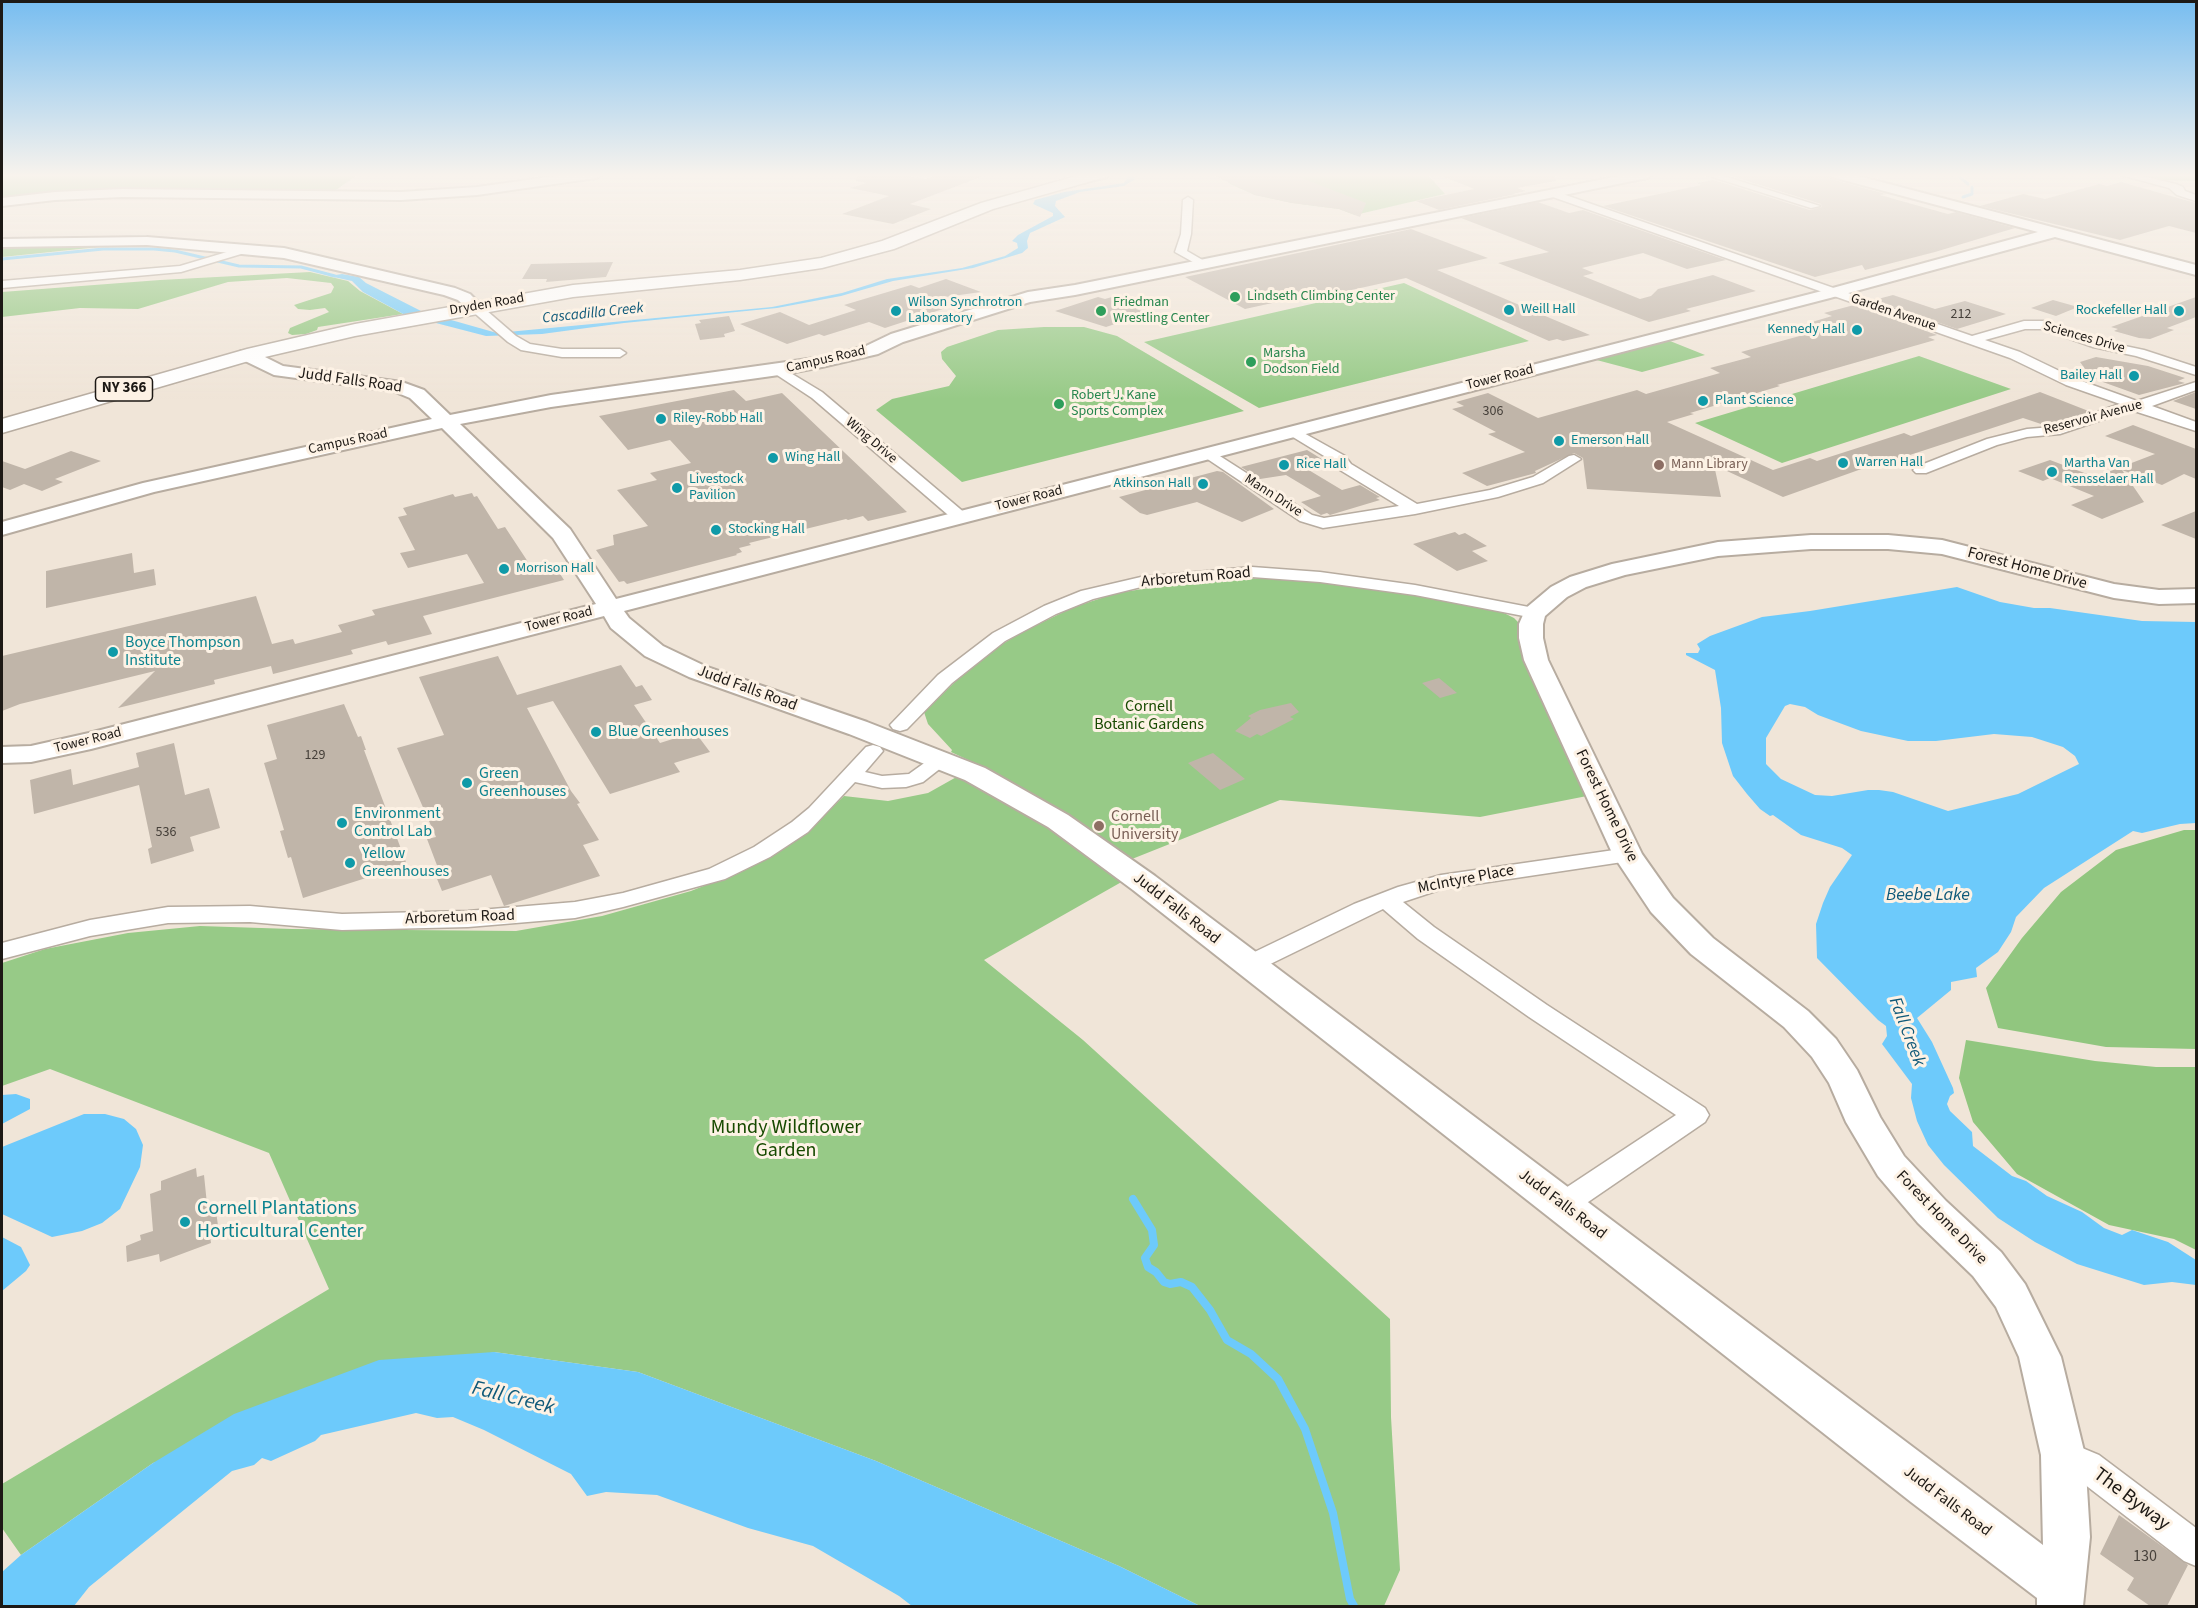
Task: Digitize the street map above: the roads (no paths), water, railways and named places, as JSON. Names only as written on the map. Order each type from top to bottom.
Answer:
[{"type":"main road","name":"Dryden Road","points":[[2,426],[247,355],[381,325],[583,290],[740,275],[822,263],[873,249]]},
{"type":"street","points":[[247,249],[316,259],[403,282],[449,291],[464,297],[513,339],[526,347],[546,352],[620,353]]},
{"type":"street","points":[[2,285],[168,270],[205,263],[247,249]]},
{"type":"street","points":[[1182,249],[1181,252],[1202,264]]},
{"type":"street","name":"Campus Road","points":[[2,528],[150,487],[446,421],[530,404],[779,370],[866,351],[897,338],[1028,297],[1076,290],[1277,249]]},
{"type":"street","name":"Garden Avenue","points":[[1711,249],[2025,359],[2071,382],[2196,427]]},
{"type":"street","name":"Tower Road","points":[[2,755],[31,754],[62,748],[1207,454],[1992,249]]},
{"type":"street","points":[[2118,249],[2196,270]]},
{"type":"street","name":"Sciences Drive","points":[[1972,340],[2024,325],[2043,325],[2089,341],[2139,353],[2196,371]]},
{"type":"street","name":"Judd Falls Road","points":[[247,355],[280,371],[384,384],[408,389],[425,399],[562,534],[608,608],[635,637],[677,664],[975,774],[1058,821],[1144,883],[1927,1487],[2061,1597]]},
{"type":"street","name":"Wing Drive","points":[[779,370],[791,381],[817,395],[960,517]]},
{"type":"street","name":"Reservoir Avenue","points":[[1921,470],[1992,442],[2055,431],[2196,386]]},
{"type":"street","points":[[1293,431],[1340,459],[1345,467],[1415,509]]},
{"type":"street","name":"Mann Drive","points":[[1207,454],[1306,518],[1323,522],[1467,500],[1538,480],[1574,459]]},
{"type":"street","name":"Forest Home Drive","points":[[2061,1597],[2067,1537],[2063,1455],[2040,1357],[2022,1316],[2000,1281],[1972,1249],[1910,1189],[1891,1166],[1863,1122],[1845,1078],[1824,1048],[1796,1019],[1702,946],[1662,905],[1628,855],[1536,660],[1531,638],[1534,613],[1559,592],[1578,582],[1620,569],[1718,549],[1811,543],[1888,542],[1942,547],[2114,591],[2159,597],[2196,596]]},
{"type":"street","name":"Arboretum Road","points":[[900,725],[967,660],[1008,632],[1042,614],[1087,595],[1150,580],[1243,573],[1315,576],[1414,590],[1534,613]]},
{"type":"street","name":"Arboretum Road","points":[[2,951],[90,928],[168,915],[250,914],[342,921],[468,919],[565,911],[623,900],[717,874],[762,852],[808,820],[873,751]]},
{"type":"street","points":[[850,776],[882,782],[906,781],[916,778],[941,760]]},
{"type":"street","name":"McIntyre Place","points":[[1248,965],[1385,899],[1441,882],[1628,855]]},
{"type":"street","points":[[1385,899],[1435,940],[1696,1115],[1562,1205]]},
{"type":"street","name":"The Byway","points":[[2063,1455],[2087,1466],[2196,1549]]},
{"type":"water","points":[[1016,249],[1027,249],[1022,253],[973,268],[893,281],[841,296],[777,308],[624,323],[542,334],[486,336],[405,315],[363,292],[352,281],[329,276],[342,274],[359,277],[366,283],[423,312],[497,333],[772,307],[842,293],[887,279],[962,268],[1005,256]]},
{"type":"water","name":"Beebe Lake","points":[[1957,587],[2000,602],[2034,608],[2050,608],[2142,621],[2196,622],[2196,823],[2180,824],[2142,833],[2133,831],[2044,888],[2016,917],[2011,932],[1998,952],[1976,968],[1977,977],[1951,982],[1951,990],[1917,1018],[1932,1042],[1953,1088],[1954,1093],[1947,1104],[1950,1111],[1972,1132],[1973,1146],[2012,1176],[2026,1181],[2047,1196],[2082,1212],[2104,1228],[2122,1235],[2132,1230],[2168,1242],[2196,1260],[2196,1285],[2172,1282],[2144,1285],[2077,1264],[2035,1242],[1998,1218],[1944,1165],[1928,1145],[1917,1121],[1911,1098],[1912,1084],[1882,1044],[1887,1036],[1886,1026],[1817,958],[1816,924],[1823,903],[1830,887],[1852,855],[1842,848],[1801,835],[1773,815],[1770,816],[1760,809],[1747,794],[1733,776],[1722,743],[1721,708],[1715,670],[1686,655],[1686,653],[1698,653],[1700,649],[1697,644],[1710,636],[1762,617]],"holes":[[[1790,704],[1805,707],[1818,715],[1861,731],[1908,741],[1936,741],[1994,734],[2032,737],[2063,747],[2075,756],[2079,764],[2018,794],[1948,811],[1893,792],[1879,790],[1832,796],[1815,795],[1781,779],[1766,764],[1766,738],[1785,706]]]},
{"type":"water","points":[[16,1094],[30,1099],[30,1109],[2,1124],[2,1095]]},
{"type":"water","points":[[84,1114],[105,1114],[124,1119],[136,1129],[143,1145],[140,1167],[120,1209],[102,1223],[82,1231],[52,1237],[2,1214],[2,1147]]},
{"type":"water","points":[[2,1237],[21,1247],[30,1265],[2,1291]]},
{"type":"water","name":"Fall Creek","points":[[494,1352],[638,1372],[876,1461],[1119,1566],[1200,1606],[912,1606],[899,1596],[813,1546],[748,1528],[657,1495],[606,1492],[587,1496],[571,1474],[484,1430],[453,1417],[437,1418],[416,1413],[321,1435],[315,1441],[271,1461],[262,1458],[254,1465],[232,1471],[89,1587],[74,1606],[2,1606],[2,1572],[21,1555],[153,1463],[234,1414],[379,1360]]},
{"type":"waterway","name":"Cascadilla Creek","points":[[2,259],[103,249]]},
{"type":"waterway","name":"Cascadilla Creek","points":[[154,249],[175,251],[239,266],[301,267],[335,276]]},
{"type":"waterway","points":[[1133,1199],[1152,1230],[1154,1245],[1145,1258],[1148,1267],[1156,1272],[1164,1282],[1170,1284],[1181,1282],[1192,1287],[1210,1310],[1227,1340],[1251,1354],[1278,1379],[1305,1429],[1333,1513],[1350,1599],[1354,1606]]},
{"type":"place","name":"Lindseth Climbing Center","points":[[1235,297]]},
{"type":"place","name":"Weill Hall","points":[[1509,310]]},
{"type":"place","name":"Wilson Synchrotron Laboratory","points":[[896,311]]},
{"type":"place","name":"Friedman Wrestling Center","points":[[1101,311]]},
{"type":"place","name":"Rockefeller Hall","points":[[2179,311]]},
{"type":"place","name":"Kennedy Hall","points":[[1857,330]]},
{"type":"place","name":"Marsha Dodson Field","points":[[1251,362]]},
{"type":"place","name":"Bailey Hall","points":[[2134,376]]},
{"type":"place","name":"Plant Science","points":[[1703,401]]},
{"type":"place","name":"Robert J. Kane Sports Complex","points":[[1059,404]]},
{"type":"place","name":"Riley-Robb Hall","points":[[661,419]]},
{"type":"place","name":"Emerson Hall","points":[[1559,441]]},
{"type":"place","name":"Wing Hall","points":[[773,458]]},
{"type":"place","name":"Warren Hall","points":[[1843,463]]},
{"type":"place","name":"Rice Hall","points":[[1284,465]]},
{"type":"place","name":"Mann Library","points":[[1659,465]]},
{"type":"place","name":"Martha Van Rensselaer Hall","points":[[2052,472]]},
{"type":"place","name":"Atkinson Hall","points":[[1203,484]]},
{"type":"place","name":"Livestock Pavilion","points":[[677,488]]},
{"type":"place","name":"Stocking Hall","points":[[716,530]]},
{"type":"place","name":"Morrison Hall","points":[[504,569]]},
{"type":"place","name":"Boyce Thompson Institute","points":[[113,652]]},
{"type":"place","name":"Blue Greenhouses","points":[[596,732]]},
{"type":"place","name":"Green Greenhouses","points":[[467,783]]},
{"type":"place","name":"Environment Control Lab","points":[[342,823]]},
{"type":"place","name":"Cornell University","points":[[1099,826]]},
{"type":"place","name":"Yellow Greenhouses","points":[[350,863]]},
{"type":"place","name":"Cornell Plantations Horticultural Center","points":[[185,1222]]},
{"type":"park label","name":"Cornell Botanic Gardens","points":[[1149,716]]},
{"type":"park label","name":"Mundy Wildflower Garden","points":[[786,1140]]}]
